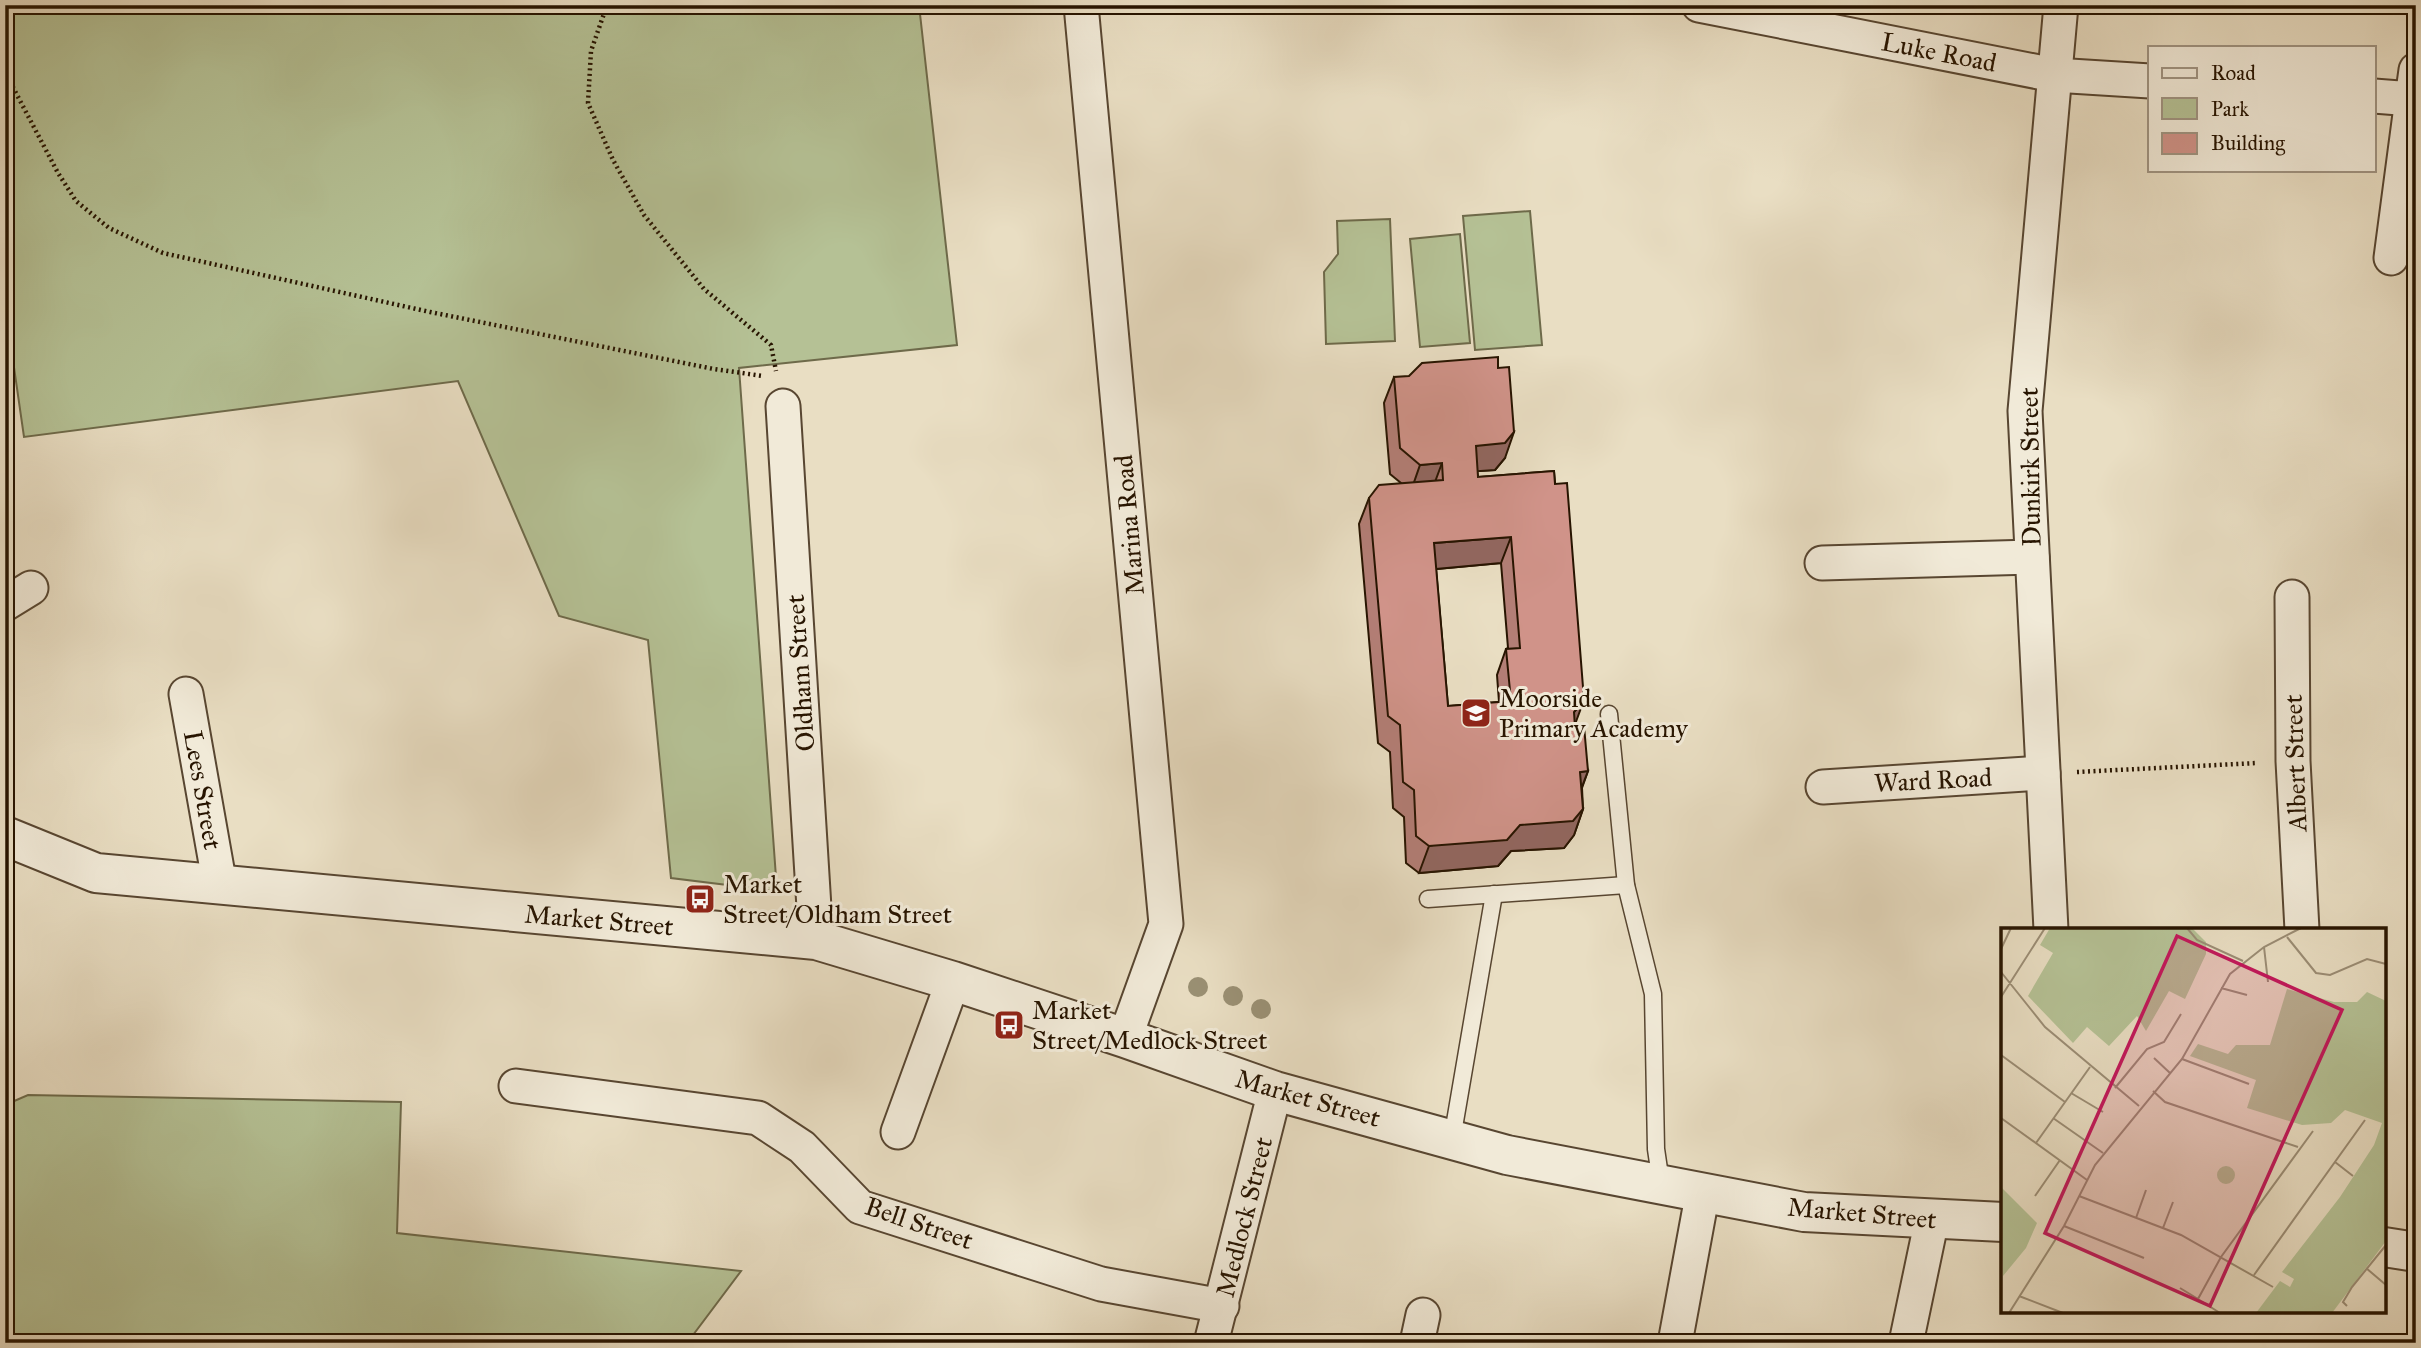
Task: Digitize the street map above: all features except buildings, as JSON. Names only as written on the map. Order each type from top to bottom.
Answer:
[{"type":"street","name":"Marina Road","points":[[1081,5],[1166,924],[1125,1038]]},
{"type":"street","name":"Luke Road","points":[[1699,5],[2054,75],[2148,81]]},
{"type":"street","name":"Dunkirk Street","points":[[2051,928],[2025,411],[2061,5]]},
{"type":"street","points":[[2376,95],[2414,85],[2391,258]]},
{"type":"street","name":"Oldham Street","points":[[781,392],[817,940]]},
{"type":"street","points":[[1822,563],[2032,557]]},
{"type":"street","name":"Albert Street","points":[[2292,597],[2293,761],[2302,928]]},
{"type":"street","name":"Lees Street","points":[[186,694],[220,886]]},
{"type":"street","name":"Ward Road","points":[[1823,787],[2043,773]]},
{"type":"street","name":"Market Street","points":[[5,835],[96,873],[817,940],[953,981],[1275,1091],[1507,1155],[1804,1212],[2001,1222]]},
{"type":"street","points":[[898,1132],[953,981]]},
{"type":"street","name":"Bell Street","points":[[516,1086],[758,1118],[802,1147],[860,1207],[1101,1284],[1222,1306]]},
{"type":"street","name":"Medlock Street","points":[[1211,1343],[1275,1091]]},
{"type":"street","points":[[1675,1343],[1703,1192]]},
{"type":"street","points":[[1906,1343],[1932,1219]]},
{"type":"street","points":[[2386,1247],[2416,1252]]},
{"type":"lane","points":[[1609,714],[1626,885],[1653,994],[1656,1149],[1661,1183]]},
{"type":"lane","points":[[1428,899],[1626,885]]},
{"type":"lane","points":[[1452,1139],[1494,894]]},
{"type":"path","points":[[5,34],[13,5]]},
{"type":"path","points":[[607,5],[591,51],[588,103],[613,160],[644,215],[704,289],[771,345],[781,392]]},
{"type":"path","points":[[5,72],[58,173],[76,201],[109,228],[163,253],[457,318],[715,369],[781,392]]},
{"type":"path","points":[[2043,773],[2293,761]]},
{"type":"green space","points":[[5,5],[919,5],[957,345],[739,368],[777,891],[671,878],[648,640],[559,616],[458,381],[24,437],[5,305]]},
{"type":"green space","points":[[1530,211],[1542,345],[1475,350],[1463,216]]},
{"type":"green space","points":[[1390,219],[1395,341],[1326,344],[1324,272],[1338,254],[1337,221]]},
{"type":"green space","points":[[1460,234],[1470,343],[1420,347],[1410,239]]},
{"type":"green space","points":[[28,1095],[401,1102],[397,1233],[741,1271],[687,1343],[5,1343],[5,1105]]},
{"type":"place","name":"Moorside Primary Academy","points":[[1476,713]]},
{"type":"place","name":"Market Street/Oldham Street","points":[[700,899]]},
{"type":"place","name":"Market Street/Medlock Street","points":[[1009,1025]]}]
